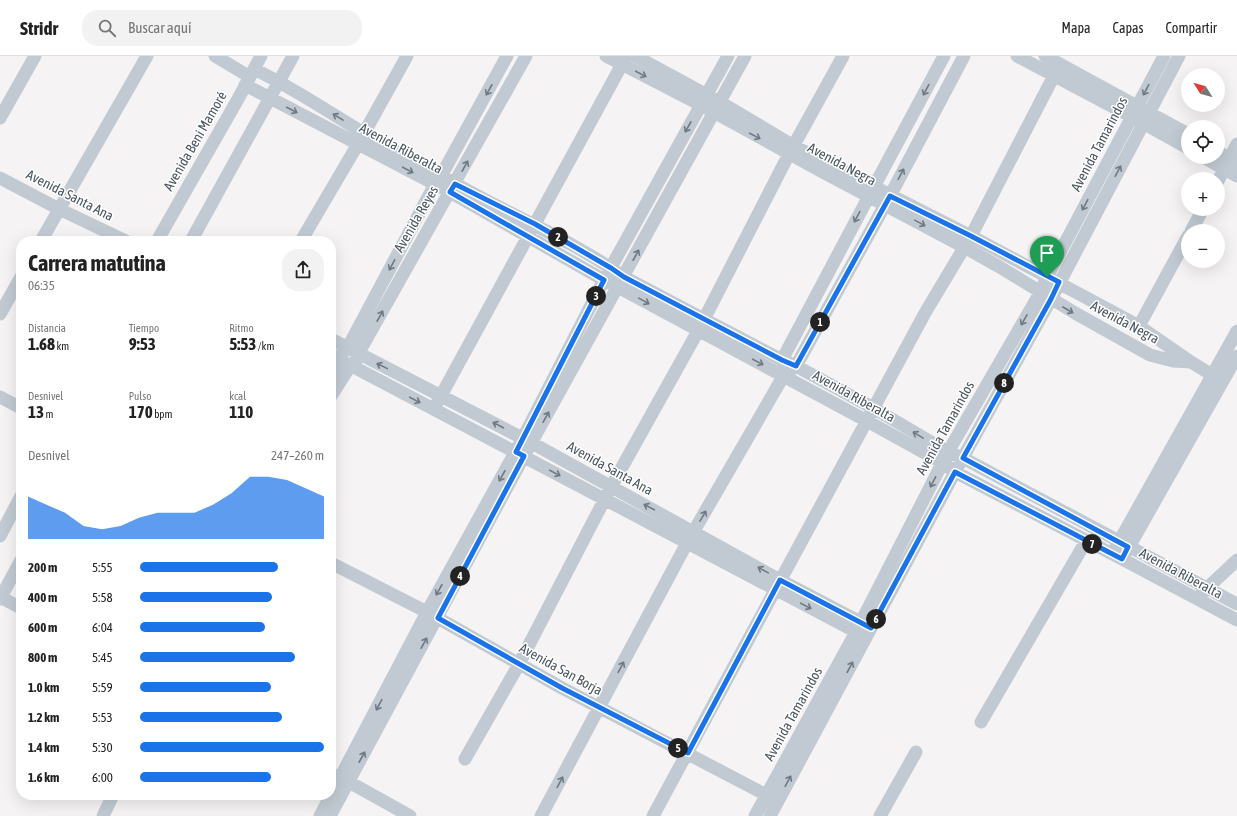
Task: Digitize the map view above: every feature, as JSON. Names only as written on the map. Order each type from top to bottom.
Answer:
[{"type":"street","points":[[0,118],[35,56]]},
{"type":"street","points":[[44,236],[147,56]]},
{"type":"street","points":[[215,56],[250,77]]},
{"type":"street","name":"Avenida Beni Mamoré","points":[[160,236],[261,56]]},
{"type":"street","points":[[194,236],[293,56]]},
{"type":"street","points":[[304,236],[407,56]]},
{"type":"street","name":"Avenida Reyes","points":[[353,351],[438,180],[507,56]]},
{"type":"street","name":"Avenida Reyes","points":[[336,378],[342,353],[353,351],[452,188],[526,56]]},
{"type":"street","name":"Avenida Negra","points":[[606,56],[624,60],[717,107],[791,150],[967,242],[1053,280],[1138,326],[1217,378]]},
{"type":"street","name":"Avenida Negra","points":[[635,56],[703,100]]},
{"type":"street","points":[[336,793],[340,778],[432,615],[520,454],[604,280],[728,56]]},
{"type":"street","points":[[527,440],[621,282],[745,56]]},
{"type":"street","points":[[466,759],[519,664],[611,487],[698,331],[791,150],[843,56]]},
{"type":"street","points":[[784,375],[782,360],[944,56]]},
{"type":"street","points":[[541,816],[687,543],[784,375],[796,366],[964,56]]},
{"type":"street","points":[[1017,56],[1057,70],[1135,111],[1181,143]]},
{"type":"street","points":[[1045,56],[1057,70]]},
{"type":"street","name":"Avenida Tamarindos","points":[[755,816],[772,798],[864,630],[963,458],[1053,280],[1135,111],[1164,56]]},
{"type":"street","name":"Avenida Tamarindos","points":[[1053,280],[1147,118],[1179,56]]},
{"type":"street","points":[[434,410],[624,60]]},
{"type":"street","points":[[653,816],[867,421],[875,409],[925,313],[967,242],[1057,70]]},
{"type":"street","name":"Avenida Riberalta","points":[[250,77],[279,81],[361,138]]},
{"type":"street","name":"Avenida Riberalta","points":[[250,77],[269,98],[361,138],[452,188],[528,236],[604,280],[621,282],[704,318],[875,409],[945,458],[955,472],[1086,541],[1120,550],[1208,588],[1237,604]]},
{"type":"street","points":[[1147,118],[1181,131]]},
{"type":"street","points":[[1237,144],[1225,164],[1237,176]]},
{"type":"street","name":"Avenida Santa Ana","points":[[0,178],[59,209],[116,236]]},
{"type":"street","name":"Avenida Riberalta","points":[[452,188],[535,224],[611,268],[621,282],[698,331],[784,375],[867,421],[945,458],[963,458],[1120,550],[1196,600],[1237,620]]},
{"type":"street","name":"Avenida Negra","points":[[967,242],[998,266],[1045,296],[1150,355],[1173,361],[1191,362]]},
{"type":"street","points":[[1138,326],[1181,249]]},
{"type":"street","points":[[0,314],[16,286]]},
{"type":"street","name":"Avenida Tamarindos","points":[[864,630],[945,458],[1045,296]]},
{"type":"street","points":[[1120,550],[1217,378],[1237,331]]},
{"type":"street","name":"Avenida Santa Ana","points":[[336,342],[527,440],[694,531],[778,585]]},
{"type":"street","points":[[1217,378],[1237,356]]},
{"type":"street","name":"Avenida Santa Ana","points":[[341,360],[687,543],[778,585],[864,630]]},
{"type":"street","points":[[0,397],[16,405]]},
{"type":"street","points":[[0,536],[16,506]]},
{"type":"street","points":[[981,722],[1086,541]]},
{"type":"street","points":[[1196,600],[1237,560]]},
{"type":"street","name":"Avenida San Borja","points":[[336,566],[432,615],[600,708],[772,798]]},
{"type":"street","points":[[16,569],[0,598],[16,606]]},
{"type":"street","points":[[880,816],[916,752]]},
{"type":"street","points":[[340,778],[410,816]]},
{"type":"street","name":"Avenida Tamarindos","points":[[770,816],[772,798]]},
{"type":"street","points":[[103,816],[111,800]]},
{"type":"street","points":[[109,816],[117,800]]},
{"type":"street","points":[[320,816],[328,800]]},
{"type":"street","points":[[330,816],[334,800]]},
{"type":"route","points":[[455,184],[535,224],[624,277],[796,366],[890,196],[971,236],[1047,277],[1059,282],[963,458],[1128,547],[1122,559],[955,472],[871,628],[780,580],[688,753],[562,688],[438,618],[524,456],[516,452],[604,280],[450,192],[455,184]]}]
